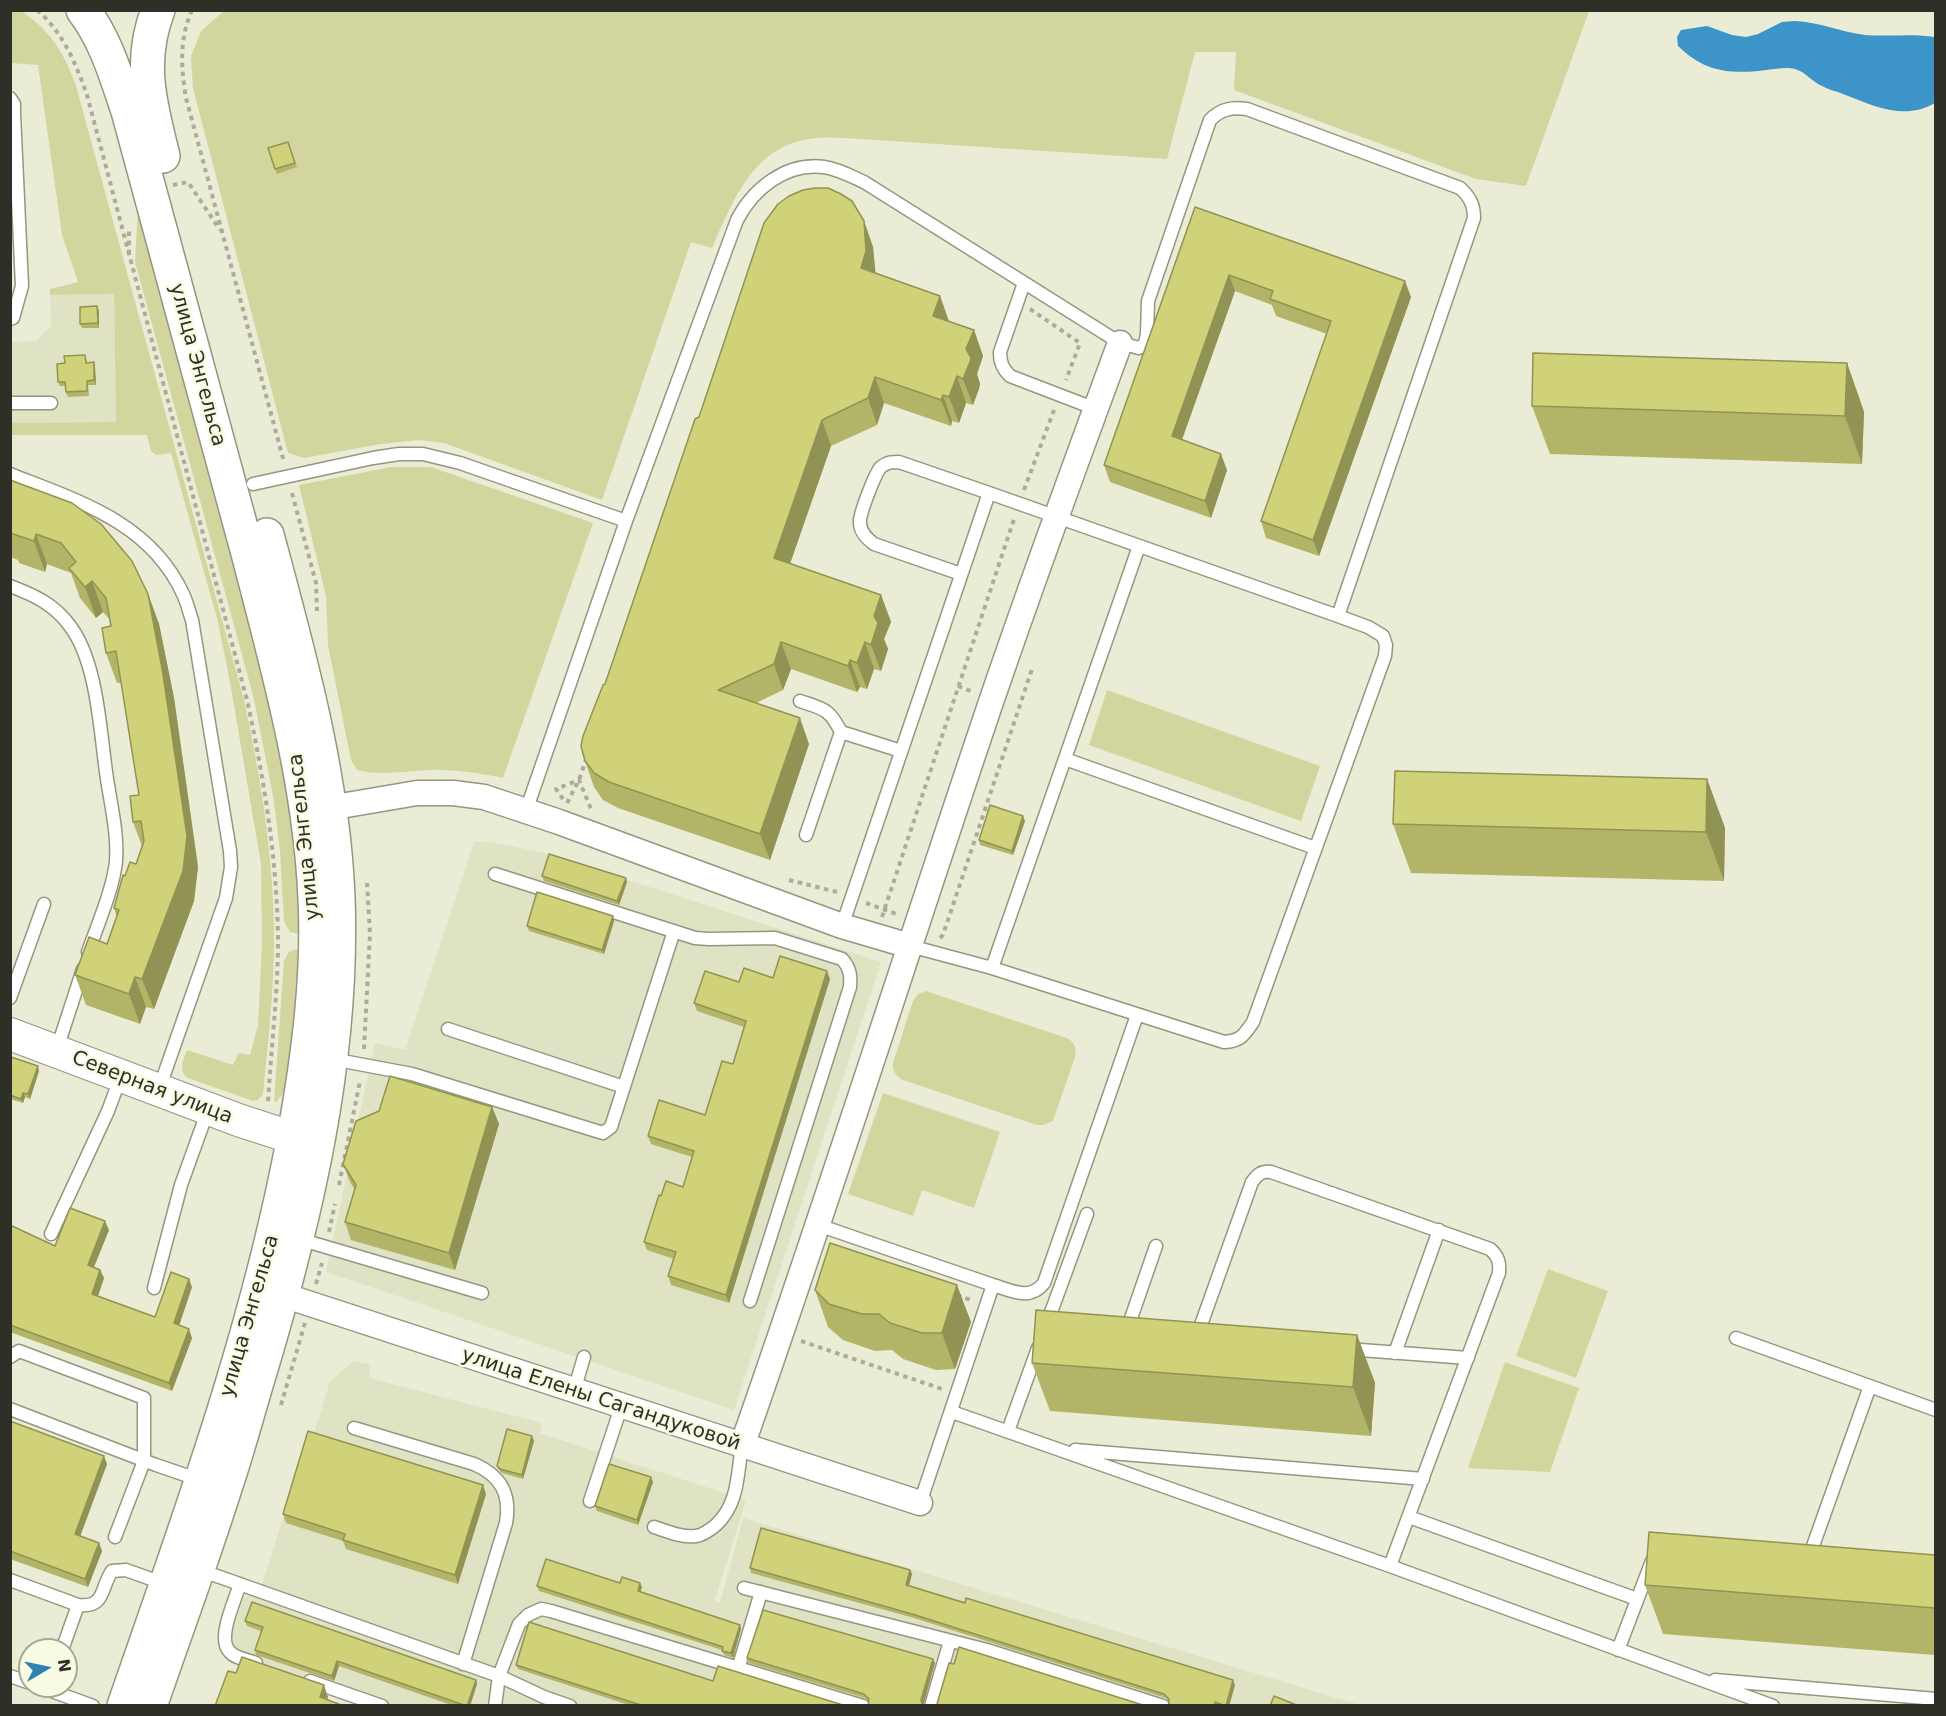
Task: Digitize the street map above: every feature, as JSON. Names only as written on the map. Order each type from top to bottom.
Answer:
[{"type":"main road","name":"улица Энгельса","points":[[83,10],[110,58],[128,111],[242,487],[305,682],[320,749],[313,989],[306,1056],[306,1140]]},
{"type":"main road","name":"улица Энгельса","points":[[159,10],[151,30],[147,51],[146,75],[150,104],[242,487]]},
{"type":"main road","name":"улица Энгельса","points":[[150,1706],[198,1569],[213,1485],[271,1292],[286,1236],[306,1140],[331,1059],[337,990],[338,942],[335,853],[318,810]]},
{"type":"main road","name":"улица Энгельса","points":[[124,1706],[166,1584],[213,1485]]},
{"type":"street","points":[[742,1446],[818,1225],[920,949],[1056,517],[1120,344]]},
{"type":"street","points":[[318,810],[417,793],[484,797],[842,926],[920,949]]},
{"type":"street","name":"Северная улица","points":[[10,1034],[266,1130],[306,1140]]},
{"type":"street","name":"улица Елены Сагандуковой","points":[[271,1292],[921,1503]]},
{"type":"lane","points":[[10,98],[14,104],[12,113],[22,286],[13,318],[10,320]]},
{"type":"lane","points":[[526,811],[626,521],[737,220],[744,206],[756,192],[792,171],[807,167],[835,170],[864,182],[1120,344],[1138,348],[1145,344],[1148,301],[1210,120],[1216,113],[1226,109],[1247,109],[1460,188],[1468,195],[1474,206],[1474,218],[1338,616]]},
{"type":"lane","points":[[1024,283],[1000,352],[1000,360],[1004,369],[1010,376],[1096,408]]},
{"type":"lane","points":[[10,403],[51,403]]},
{"type":"lane","points":[[242,487],[287,475],[373,458],[399,454],[423,454],[460,463],[626,521]]},
{"type":"lane","points":[[920,949],[992,968],[1224,1042],[1234,1041],[1245,1034],[1253,1022],[1385,656],[1386,645],[1383,636],[1368,627],[899,462],[888,462],[876,474],[860,520],[866,539],[874,544],[961,574]]},
{"type":"lane","points":[[10,474],[96,508],[134,533],[155,551],[171,573],[183,595],[192,620],[231,867],[226,898],[159,1090]]},
{"type":"lane","points":[[842,926],[989,493]]},
{"type":"lane","points":[[992,968],[1139,546]]},
{"type":"lane","points":[[10,586],[36,596],[50,605],[71,627],[84,652],[94,692],[114,829],[116,862],[113,875],[56,1052]]},
{"type":"lane","points":[[800,701],[827,711],[834,718],[841,732],[806,835]]},
{"type":"lane","points":[[841,732],[901,751]]},
{"type":"lane","points":[[1065,759],[1315,848]]},
{"type":"lane","points":[[495,874],[695,938],[762,938],[786,941],[842,959],[848,966],[851,974],[850,987],[750,1301]]},
{"type":"lane","points":[[10,998],[44,904]]},
{"type":"lane","points":[[331,1059],[412,1074],[603,1133],[611,1127],[674,931]]},
{"type":"lane","points":[[818,1225],[1023,1294],[1031,1294],[1039,1290],[1044,1283],[1137,1015]]},
{"type":"lane","points":[[448,1029],[624,1086]]},
{"type":"lane","points":[[51,1234],[108,1111],[121,1076]]},
{"type":"lane","points":[[154,1288],[178,1195],[209,1109]]},
{"type":"lane","points":[[1197,1336],[1252,1182],[1263,1171],[1439,1230],[1490,1249],[1496,1254],[1500,1263],[1499,1273],[1390,1566]]},
{"type":"lane","points":[[1008,1431],[1052,1324],[1087,1214]]},
{"type":"lane","points":[[1395,1353],[1439,1230]]},
{"type":"lane","points":[[286,1236],[482,1293]]},
{"type":"lane","points":[[1127,1330],[1156,1246]]},
{"type":"lane","points":[[921,1503],[993,1285]]},
{"type":"lane","points":[[1736,1338],[1935,1410]]},
{"type":"lane","points":[[1336,1348],[1468,1358]]},
{"type":"lane","points":[[10,1358],[19,1351],[144,1398],[144,1461],[116,1537]]},
{"type":"lane","points":[[574,1391],[584,1356]]},
{"type":"lane","points":[[1808,1560],[1870,1386]]},
{"type":"lane","points":[[590,1501],[621,1407]]},
{"type":"lane","points":[[10,1409],[213,1485]]},
{"type":"lane","points":[[952,1412],[1390,1566],[1773,1706]]},
{"type":"lane","points":[[354,1428],[474,1464],[485,1469],[502,1486],[509,1509],[506,1523],[463,1664]]},
{"type":"lane","points":[[654,1527],[682,1536],[696,1536],[707,1532],[717,1523],[725,1515],[734,1497],[742,1446]]},
{"type":"lane","points":[[1057,1449],[1423,1479]]},
{"type":"lane","points":[[1409,1517],[1637,1599]]},
{"type":"lane","points":[[1618,1650],[1651,1562],[1660,1554]]},
{"type":"lane","points":[[10,1580],[78,1605],[88,1606],[95,1604],[100,1598],[112,1571],[119,1569],[166,1584]]},
{"type":"lane","points":[[198,1569],[499,1676],[544,1697],[570,1706]]},
{"type":"lane","points":[[240,1584],[224,1633],[225,1643],[229,1652],[234,1656],[266,1666]]},
{"type":"lane","points":[[744,1588],[987,1650],[1163,1706]]},
{"type":"lane","points":[[738,1669],[761,1592]]},
{"type":"lane","points":[[67,1638],[78,1605]]},
{"type":"lane","points":[[495,1706],[499,1676],[519,1624],[528,1615],[541,1609],[863,1706]]},
{"type":"lane","points":[[931,1706],[950,1641]]},
{"type":"lane","points":[[298,1677],[382,1706]]},
{"type":"lane","points":[[1699,1679],[1935,1699]]},
{"type":"lane","points":[[73,1698],[93,1706]]},
{"type":"path","points":[[37,10],[56,31],[68,50],[87,95],[248,700],[268,802],[275,863],[278,921],[276,1003],[267,1105]]},
{"type":"path","points":[[192,10],[184,33],[182,49],[186,98],[316,583],[317,615]]},
{"type":"path","points":[[920,949],[943,934],[1033,666]]},
{"type":"path","points":[[566,805],[556,789],[579,780],[593,814]]},
{"type":"path","points":[[954,1294],[976,1302]]},
{"type":"path","points":[[799,1338],[802,1342],[948,1391]]},
{"type":"shaded area","points":[[114,294],[116,422],[11,423],[10,342],[36,341],[51,326],[50,295]]},
{"type":"shaded area","points":[[474,842],[492,842],[545,853],[881,962],[734,1410],[326,1272],[375,1043],[405,1050]]},
{"type":"shaded area","points":[[353,1361],[371,1365],[369,1378],[542,1423],[540,1433],[746,1500],[715,1600],[720,1603],[743,1518],[1360,1705],[370,1706],[225,1654],[243,1600],[263,1582],[307,1440],[312,1439],[330,1382]]},
{"type":"green space","points":[[20,10],[40,26],[55,43],[76,86],[244,700],[256,759],[272,879],[274,958],[263,1094],[258,1100],[253,1101],[188,1078],[182,1069],[187,1050],[233,1065],[239,1053],[250,1055],[258,1025],[262,945],[261,864],[218,622],[171,453],[156,455],[151,451],[147,435],[11,435],[11,423],[116,422],[114,294],[50,295],[50,289],[78,282],[62,235],[38,65],[11,63],[11,11]]},
{"type":"green space","points":[[225,10],[1589,11],[1526,186],[1476,179],[1234,90],[1236,52],[1195,52],[1167,159],[845,138],[817,138],[795,142],[777,150],[749,176],[738,193],[712,248],[691,242],[602,500],[444,443],[420,440],[381,444],[304,458],[288,453],[193,88],[191,56],[201,31]]},
{"type":"green space","points":[[138,207],[267,694],[280,754],[294,843],[299,934],[290,932],[284,921],[274,801],[254,699],[135,262]]},
{"type":"green space","points":[[391,467],[431,467],[593,523],[503,778],[447,770],[366,772],[357,770],[351,760],[328,645],[326,596],[299,485]]},
{"type":"green space","points":[[1107,690],[1320,766],[1301,821],[1089,745]]},
{"type":"green space","points":[[299,950],[297,1016],[286,1090],[276,1102],[274,1101],[284,961],[289,952]]},
{"type":"green space","points":[[926,991],[1067,1038],[1072,1042],[1076,1050],[1075,1057],[1053,1121],[1037,1125],[903,1080],[896,1075],[893,1063],[913,1001],[918,994]]},
{"type":"green space","points":[[883,1093],[1000,1132],[974,1208],[922,1190],[913,1216],[848,1194]]},
{"type":"green space","points":[[1548,1269],[1608,1291],[1576,1378],[1516,1356]]},
{"type":"green space","points":[[1505,1362],[1579,1388],[1550,1472],[1468,1468]]},
{"type":"water","points":[[1795,21],[1865,35],[1935,37],[1935,103],[1912,111],[1889,110],[1827,89],[1795,69],[1725,71],[1696,60],[1678,46],[1677,37],[1681,30],[1707,26],[1732,35],[1746,37],[1758,34],[1782,22]]},
{"type":"building","points":[[288,142],[295,163],[275,169],[268,148]]},
{"type":"building","points":[[815,188],[828,188],[852,201],[864,221],[866,251],[861,268],[940,296],[933,316],[974,330],[966,349],[971,358],[970,362],[963,379],[957,376],[949,397],[943,395],[941,400],[875,377],[868,398],[822,420],[774,558],[881,595],[874,616],[878,623],[871,645],[865,642],[857,663],[850,660],[848,666],[781,642],[774,664],[718,690],[800,718],[760,834],[609,782],[594,773],[585,761],[581,746],[605,684],[695,419],[699,417],[764,223],[778,204],[789,196]]},
{"type":"building","points":[[1195,207],[1405,281],[1313,540],[1261,521],[1331,321],[1270,299],[1273,291],[1229,275],[1172,436],[1221,454],[1205,501],[1104,465]]},
{"type":"building","points":[[97,306],[98,323],[80,324],[80,307]]},
{"type":"building","points":[[1533,353],[1847,363],[1845,416],[1532,406]]},
{"type":"building","points":[[85,355],[86,363],[94,362],[94,380],[87,381],[87,391],[66,392],[65,382],[58,382],[57,364],[65,363],[64,356]]},
{"type":"building","points":[[10,480],[72,503],[101,524],[132,561],[148,594],[162,668],[187,836],[183,871],[142,979],[135,977],[129,994],[75,975],[89,937],[107,944],[119,910],[114,908],[123,875],[125,876],[130,862],[136,864],[144,841],[141,821],[133,822],[130,796],[139,795],[116,651],[106,653],[102,628],[111,626],[106,598],[92,581],[85,587],[69,568],[76,562],[61,543],[36,534],[34,541],[10,533]]},
{"type":"building","points":[[1395,771],[1707,779],[1706,832],[1393,824]]},
{"type":"building","points":[[990,805],[1023,816],[1012,851],[979,840]]},
{"type":"building","points":[[549,854],[626,878],[617,901],[542,876]]},
{"type":"building","points":[[537,892],[613,916],[602,950],[527,926]]},
{"type":"building","points":[[780,956],[827,971],[726,1295],[668,1276],[676,1252],[644,1242],[659,1195],[661,1196],[666,1181],[683,1187],[694,1151],[648,1136],[659,1100],[705,1115],[722,1061],[733,1064],[746,1021],[694,1003],[705,971],[739,982],[744,968],[773,978]]},
{"type":"building","points":[[11,1057],[38,1066],[28,1094],[23,1093],[21,1099],[10,1095]]},
{"type":"building","points":[[390,1076],[492,1107],[449,1253],[345,1222],[356,1185],[343,1164],[356,1121],[379,1111]]},
{"type":"building","points":[[70,1208],[105,1221],[88,1265],[100,1270],[92,1294],[155,1317],[171,1272],[189,1279],[174,1323],[189,1329],[169,1383],[10,1325],[10,1225],[55,1246]]},
{"type":"building","points":[[830,1243],[957,1285],[942,1333],[922,1333],[890,1323],[879,1314],[862,1314],[829,1304],[815,1290]]},
{"type":"building","points":[[1036,1310],[1357,1335],[1353,1387],[1032,1363]]},
{"type":"building","points":[[10,1421],[104,1456],[75,1534],[99,1543],[85,1579],[10,1551]]},
{"type":"building","points":[[507,1429],[532,1436],[522,1475],[500,1469],[497,1466]]},
{"type":"building","points":[[308,1431],[483,1485],[455,1575],[343,1540],[345,1534],[283,1514]]},
{"type":"building","points":[[609,1464],[651,1477],[637,1520],[595,1506]]},
{"type":"building","points":[[761,1528],[910,1570],[906,1585],[965,1603],[966,1598],[1233,1680],[1226,1706],[1215,1702],[1214,1706],[1168,1706],[1169,1699],[1164,1694],[912,1614],[750,1568]]},
{"type":"building","points":[[1649,1532],[1935,1555],[1935,1608],[1645,1585]]},
{"type":"building","points":[[546,1559],[620,1583],[622,1577],[640,1583],[638,1591],[740,1625],[731,1653],[722,1651],[723,1647],[537,1586]]},
{"type":"building","points":[[252,1602],[476,1680],[467,1706],[337,1661],[332,1676],[255,1650],[263,1627],[245,1621]]},
{"type":"building","points":[[763,1610],[933,1659],[921,1700],[923,1706],[868,1706],[869,1699],[864,1694],[747,1658]]},
{"type":"building","points":[[529,1622],[713,1681],[718,1666],[846,1706],[644,1706],[516,1665]]},
{"type":"building","points":[[959,1647],[1146,1706],[936,1706],[949,1663],[954,1664]]},
{"type":"building","points":[[242,1657],[324,1685],[320,1697],[344,1706],[215,1706],[228,1671],[236,1673]]},
{"type":"building","points":[[1274,1696],[1299,1706],[1270,1706]]}]
